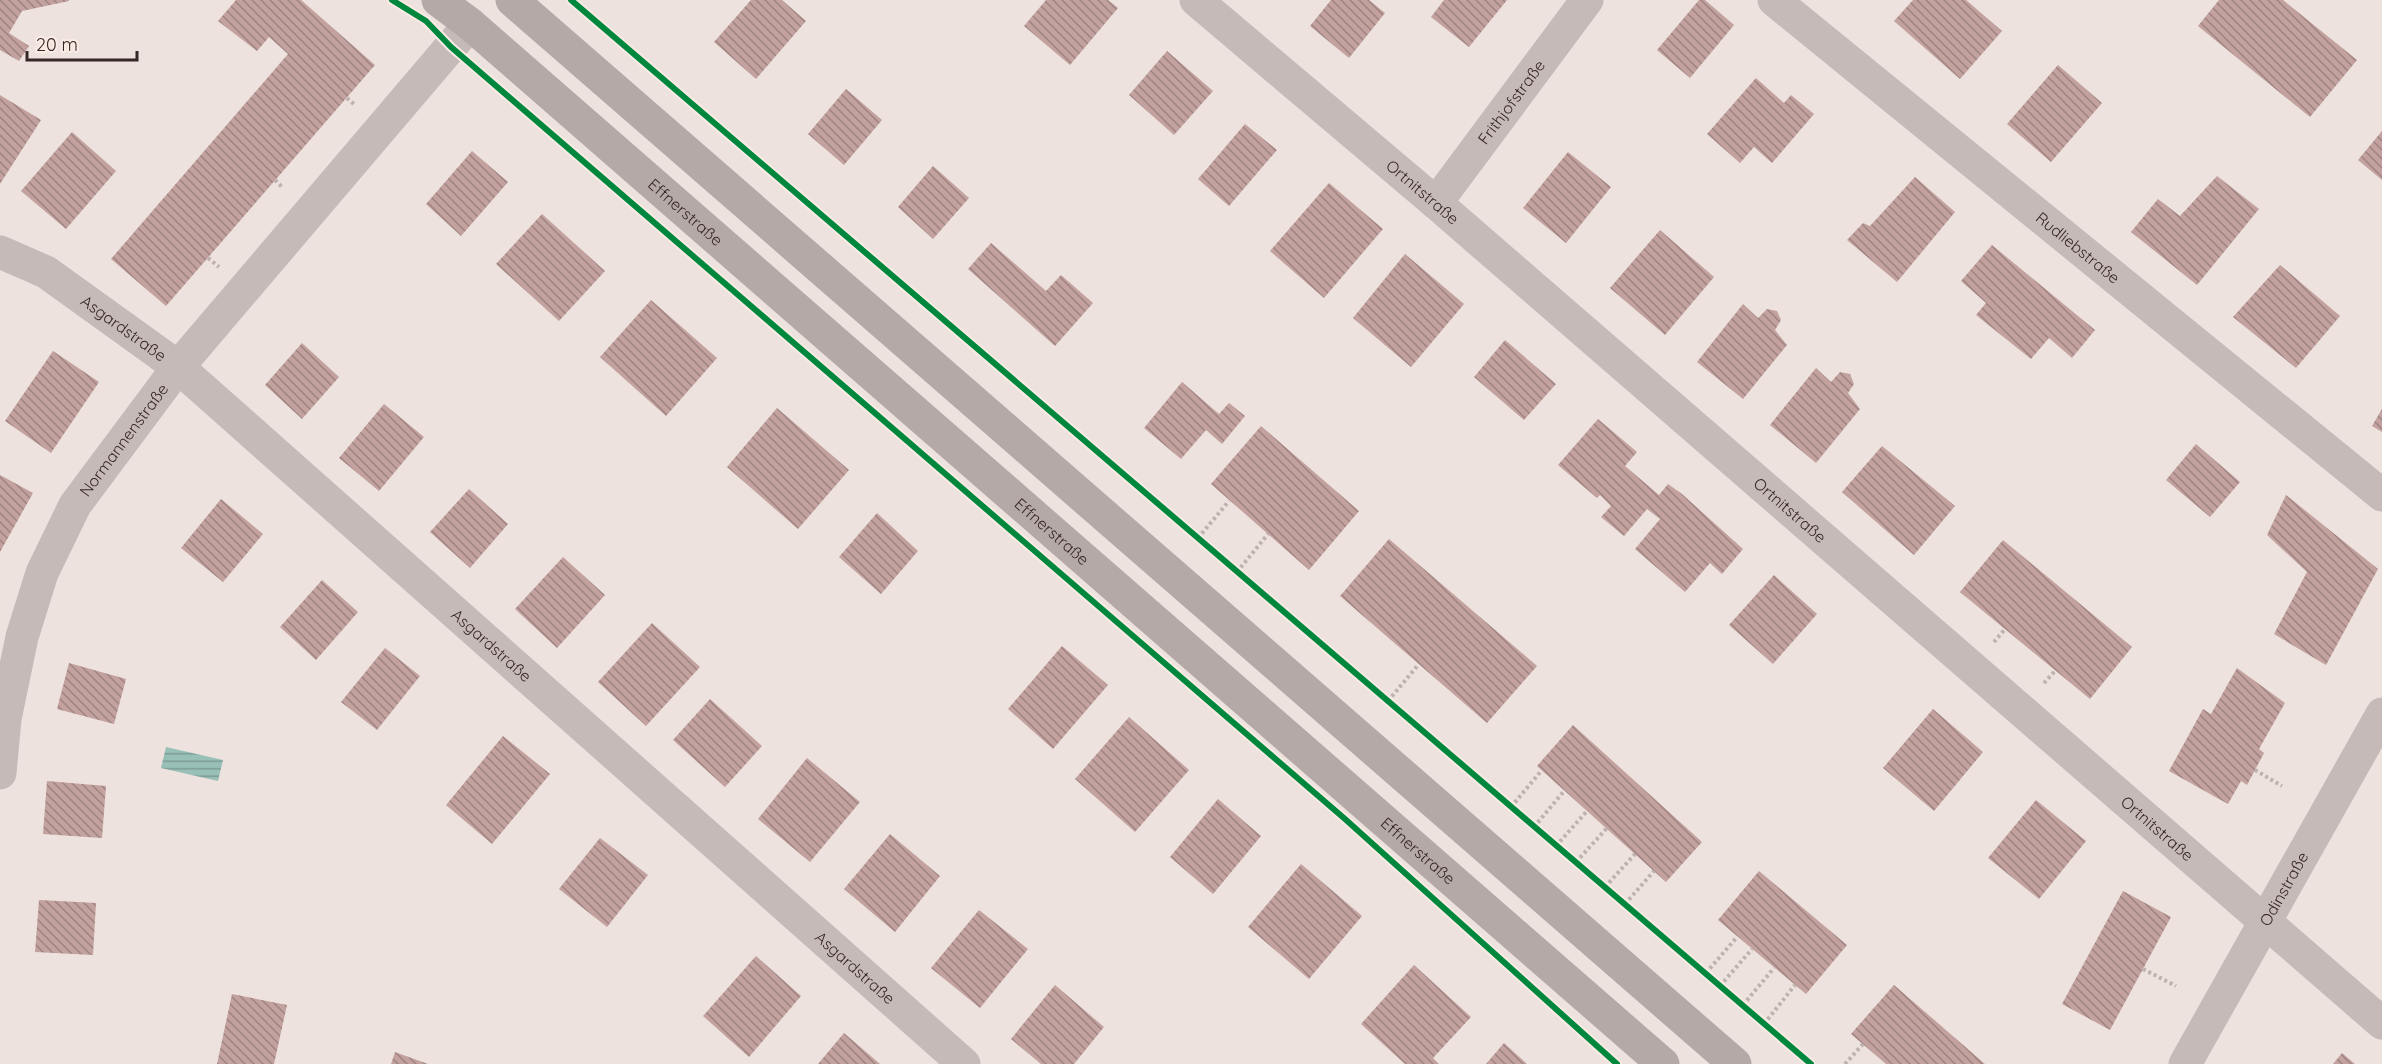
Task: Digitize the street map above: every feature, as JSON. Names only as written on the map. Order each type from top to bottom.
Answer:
[{"type":"main road","name":"Effnerstraße","points":[[438,0],[470,24],[1663,1064]]},
{"type":"main road","points":[[523,4],[1735,1064]]},
{"type":"street","name":"Ortnitstraße","points":[[1196,0],[1436,203],[2382,1023]]},
{"type":"street","name":"Frithjofstraße","points":[[1436,203],[1587,0]]},
{"type":"street","name":"Rudliebstraße","points":[[1774,0],[2382,495]]},
{"type":"street","name":"Normannenstraße","points":[[0,773],[5,719],[22,637],[42,573],[75,505],[178,367],[470,24]]},
{"type":"street","name":"Asgardstraße","points":[[0,252],[46,272],[178,367],[964,1064]]},
{"type":"street","name":"Odinstraße","points":[[2186,1064],[2382,714]]},
{"type":"path","points":[[1198,538],[1229,501]]},
{"type":"path","points":[[1237,572],[1268,534]]},
{"type":"path","points":[[1388,701],[1419,664]]},
{"type":"path","points":[[1511,807],[1542,770]]},
{"type":"path","points":[[2255,770],[2282,786]]},
{"type":"path","points":[[1534,827],[1565,790]]},
{"type":"path","points":[[1556,846],[1587,811]]},
{"type":"path","points":[[1576,862],[1607,828]]},
{"type":"path","points":[[1605,887],[1635,854]]},
{"type":"path","points":[[1625,904],[1654,871]]},
{"type":"path","points":[[1706,973],[1737,937]]},
{"type":"path","points":[[1720,986],[1752,949]]},
{"type":"path","points":[[1743,1005],[1774,968]]},
{"type":"path","points":[[2143,969],[2176,986]]},
{"type":"path","points":[[1764,1024],[1795,985]]},
{"type":"path","points":[[1845,1064],[1863,1044]]},
{"type":"water","points":[[166,747],[223,760],[218,781],[161,768]]},
{"type":"building","points":[[0,0],[69,1],[22,11],[9,33],[29,46],[19,61],[0,50]]},
{"type":"building","points":[[236,0],[301,0],[375,65],[166,306],[111,259],[288,54],[269,37],[257,51],[218,21]]},
{"type":"building","points":[[751,0],[782,0],[806,21],[756,79],[714,42]]},
{"type":"building","points":[[1046,0],[1108,0],[1118,8],[1070,65],[1024,26]]},
{"type":"building","points":[[1331,0],[1369,0],[1385,13],[1349,58],[1310,26]]},
{"type":"building","points":[[1444,0],[1507,0],[1469,47],[1431,17]]},
{"type":"building","points":[[1699,0],[1705,0],[1734,25],[1690,78],[1657,50]]},
{"type":"building","points":[[1913,0],[1966,0],[2002,31],[1960,79],[1894,21]]},
{"type":"building","points":[[2219,0],[2283,0],[2357,60],[2310,117],[2198,26]]},
{"type":"building","points":[[1167,51],[1213,91],[1174,135],[1129,95]]},
{"type":"building","points":[[2058,65],[2102,103],[2051,162],[2007,124]]},
{"type":"building","points":[[1756,78],[1784,103],[1791,95],[1814,114],[1772,163],[1754,147],[1740,163],[1707,134]]},
{"type":"building","points":[[846,89],[882,120],[844,165],[808,134]]},
{"type":"building","points":[[0,95],[41,120],[0,184]]},
{"type":"building","points":[[1245,124],[1277,150],[1229,206],[1198,179]]},
{"type":"building","points":[[2382,131],[2382,180],[2358,160]]},
{"type":"building","points":[[72,132],[116,171],[66,229],[21,191]]},
{"type":"building","points":[[472,151],[508,182],[461,236],[426,204]]},
{"type":"building","points":[[1568,152],[1611,187],[1566,243],[1523,208]]},
{"type":"building","points":[[933,166],[969,198],[933,239],[898,207]]},
{"type":"building","points":[[2217,176],[2259,209],[2197,285],[2131,232],[2158,199],[2180,216]]},
{"type":"building","points":[[1915,177],[1955,212],[1897,282],[1847,240],[1863,223],[1870,226]]},
{"type":"building","points":[[1329,183],[1383,229],[1324,298],[1270,251]]},
{"type":"building","points":[[542,214],[605,271],[559,321],[496,264]]},
{"type":"building","points":[[1660,230],[1714,277],[1665,335],[1610,288]]},
{"type":"building","points":[[991,243],[1046,291],[1061,275],[1093,303],[1055,346],[968,269]]},
{"type":"building","points":[[1992,245],[2095,330],[2072,358],[2049,338],[2031,359],[1976,315],[1986,303],[1961,281]]},
{"type":"building","points":[[1405,254],[1464,304],[1411,367],[1353,318]]},
{"type":"building","points":[[2280,265],[2340,316],[2296,368],[2233,317]]},
{"type":"building","points":[[651,300],[717,358],[666,416],[600,357]]},
{"type":"building","points":[[1743,304],[1758,318],[1767,309],[1777,311],[1781,320],[1775,330],[1787,345],[1743,399],[1697,362]]},
{"type":"building","points":[[1505,340],[1556,384],[1524,420],[1474,377]]},
{"type":"building","points":[[302,343],[339,377],[302,419],[265,385]]},
{"type":"building","points":[[53,351],[99,382],[51,453],[5,421]]},
{"type":"building","points":[[1816,368],[1831,382],[1840,372],[1850,374],[1854,384],[1848,393],[1860,409],[1816,463],[1770,425]]},
{"type":"building","points":[[1182,382],[1219,414],[1229,403],[1245,416],[1222,444],[1206,430],[1181,459],[1144,428]]},
{"type":"building","points":[[384,404],[424,437],[379,491],[339,458]]},
{"type":"building","points":[[777,408],[849,470],[798,529],[727,467]]},
{"type":"building","points":[[2382,409],[2382,432],[2372,426]]},
{"type":"building","points":[[1598,419],[1637,452],[1625,466],[1659,495],[1668,484],[1743,549],[1722,574],[1710,563],[1685,592],[1635,549],[1660,519],[1647,509],[1624,536],[1601,517],[1611,506],[1600,495],[1597,498],[1558,465]]},
{"type":"building","points":[[1261,426],[1359,511],[1309,570],[1211,484]]},
{"type":"building","points":[[2196,444],[2240,482],[2210,517],[2166,480]]},
{"type":"building","points":[[1882,446],[1955,506],[1914,555],[1842,492]]},
{"type":"building","points":[[0,475],[33,493],[0,552]]},
{"type":"building","points":[[469,489],[508,524],[470,568],[430,532]]},
{"type":"building","points":[[2286,495],[2378,569],[2326,665],[2274,634],[2307,572],[2267,535]]},
{"type":"building","points":[[221,499],[263,534],[223,582],[181,548]]},
{"type":"building","points":[[877,513],[918,551],[881,594],[839,557]]},
{"type":"building","points":[[1389,539],[1537,666],[1487,723],[1340,596]]},
{"type":"building","points":[[2003,540],[2132,647],[2090,699],[1960,592]]},
{"type":"building","points":[[563,557],[605,595],[557,648],[515,609]]},
{"type":"building","points":[[1774,575],[1817,614],[1773,664],[1729,625]]},
{"type":"building","points":[[322,580],[358,612],[316,660],[280,627]]},
{"type":"building","points":[[652,623],[700,667],[646,726],[598,682]]},
{"type":"building","points":[[1062,646],[1108,685],[1053,749],[1008,709]]},
{"type":"building","points":[[385,648],[420,676],[377,730],[341,702]]},
{"type":"building","points":[[69,663],[126,679],[114,724],[57,709]]},
{"type":"building","points":[[2237,668],[2285,703],[2259,749],[2264,753],[2247,785],[2241,781],[2228,804],[2169,771],[2203,709],[2211,714]]},
{"type":"building","points":[[710,699],[762,746],[725,787],[673,740]]},
{"type":"building","points":[[1933,709],[1983,752],[1934,811],[1883,768]]},
{"type":"building","points":[[1129,717],[1189,770],[1135,832],[1075,779]]},
{"type":"building","points":[[1573,725],[1702,842],[1666,882],[1537,766]]},
{"type":"building","points":[[503,736],[550,774],[492,844],[446,805]]},
{"type":"building","points":[[807,758],[860,802],[810,862],[758,819]]},
{"type":"building","points":[[47,781],[106,786],[102,838],[43,834]]},
{"type":"building","points":[[1218,799],[1261,836],[1213,894],[1170,857]]},
{"type":"building","points":[[2036,800],[2086,841],[2039,899],[1988,858]]},
{"type":"building","points":[[890,834],[940,876],[895,932],[844,889]]},
{"type":"building","points":[[600,838],[648,875],[607,927],[559,889]]},
{"type":"building","points":[[1301,864],[1362,916],[1309,979],[1248,927]]},
{"type":"building","points":[[1759,871],[1847,945],[1806,994],[1718,920]]},
{"type":"building","points":[[2123,891],[2171,917],[2110,1030],[2062,1004]]},
{"type":"building","points":[[39,900],[96,903],[93,955],[35,952]]},
{"type":"building","points":[[979,910],[1028,949],[980,1008],[931,968]]},
{"type":"building","points":[[756,956],[801,996],[749,1057],[703,1016]]},
{"type":"building","points":[[1414,965],[1471,1017],[1433,1058],[1439,1064],[1405,1064],[1361,1024]]},
{"type":"building","points":[[1055,985],[1104,1027],[1074,1064],[1041,1064],[1011,1039]]},
{"type":"building","points":[[1894,985],[1985,1064],[1886,1064],[1851,1034]]},
{"type":"building","points":[[232,994],[287,1005],[274,1064],[217,1064]]},
{"type":"building","points":[[844,1033],[880,1064],[818,1064]]},
{"type":"building","points":[[1504,1043],[1527,1064],[1486,1064]]},
{"type":"building","points":[[395,1052],[428,1064],[391,1064]]},
{"type":"building","points":[[2342,1053],[2355,1064],[2333,1064]]},
{"type":"cycle path","points":[[392,0],[426,21],[451,47],[1345,819],[1617,1064]]},
{"type":"cycle path","points":[[571,0],[1811,1064]]}]
